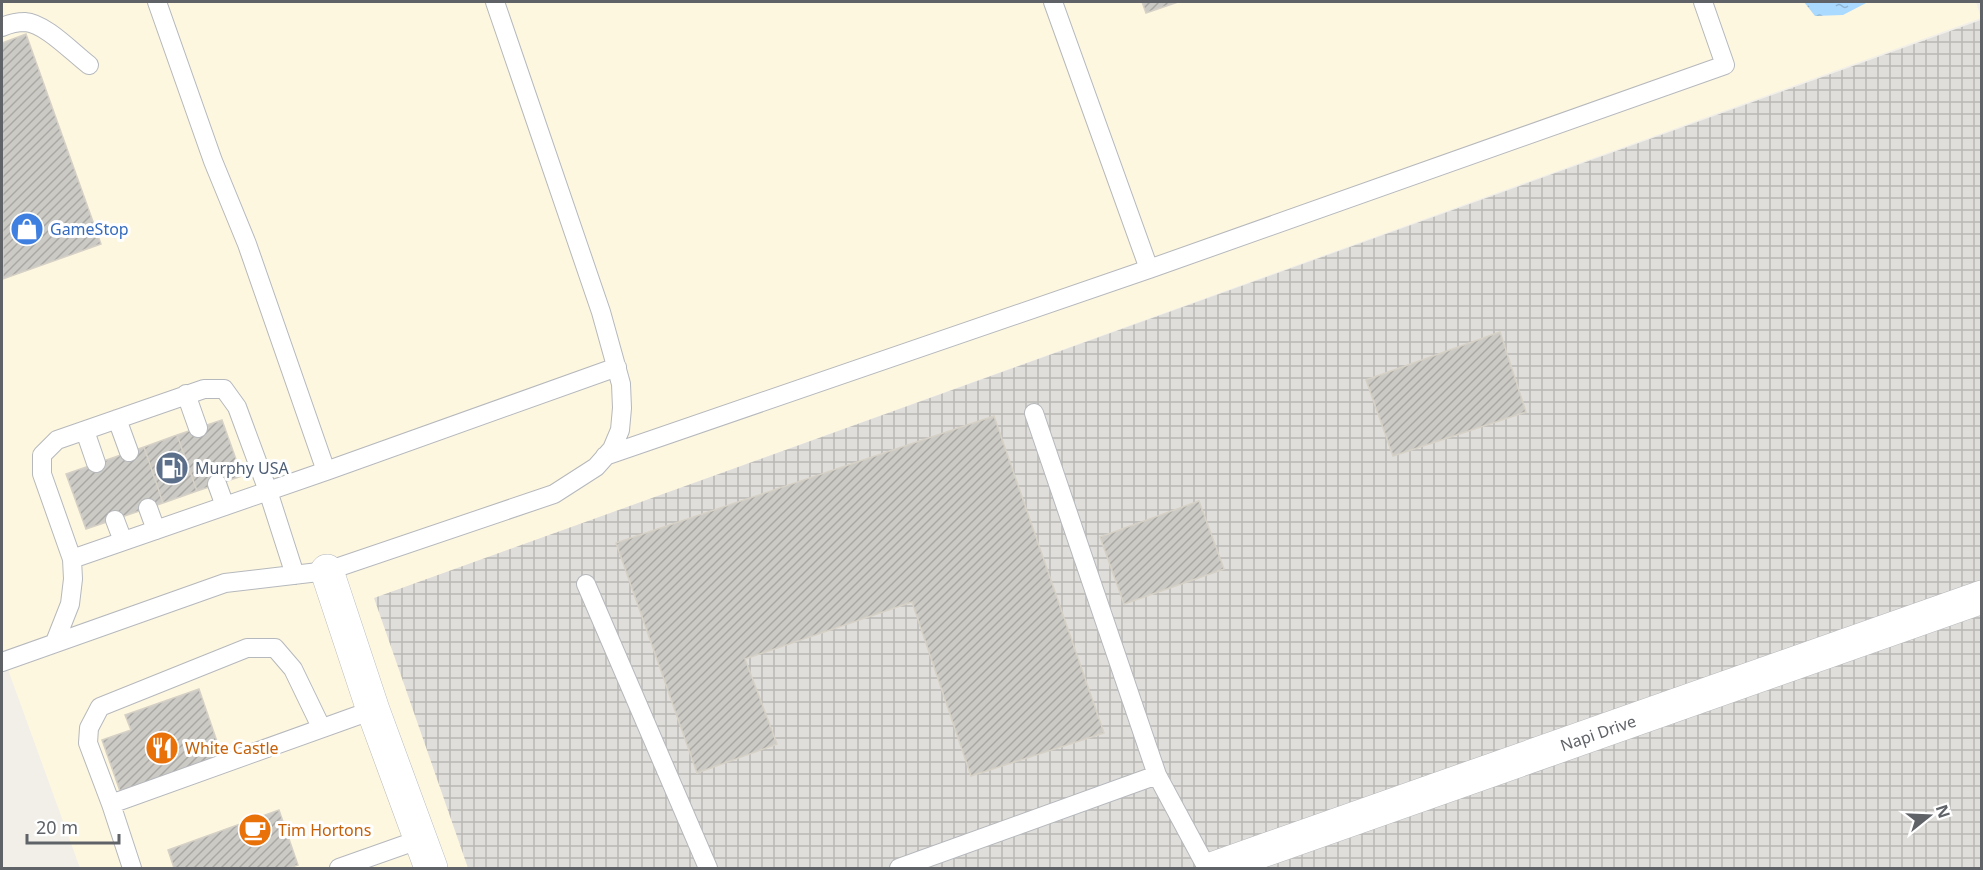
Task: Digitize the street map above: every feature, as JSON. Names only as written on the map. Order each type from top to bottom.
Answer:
[{"type":"street","points":[[327,571],[373,710],[426,854]]},
{"type":"street","name":"Napi Drive","points":[[1214,868],[1982,597]]},
{"type":"lane","points":[[157,2],[213,162],[247,244],[326,471]]},
{"type":"lane","points":[[2,662],[225,583],[327,571],[554,494],[596,467],[612,449],[620,430],[622,408],[621,384],[617,367],[601,312],[495,2]]},
{"type":"lane","points":[[1053,2],[1149,269]]},
{"type":"lane","points":[[605,456],[1149,269],[1725,65],[1703,2]]},
{"type":"lane","points":[[2,27],[17,22],[28,22],[38,26],[89,66]]},
{"type":"lane","points":[[72,559],[617,367]]},
{"type":"lane","points":[[55,642],[70,604],[73,579],[72,559],[42,474],[42,455],[57,440],[186,394],[204,389],[224,390],[237,407],[268,491],[295,575]]},
{"type":"lane","points":[[186,394],[198,428]]},
{"type":"lane","points":[[1034,413],[1157,775],[1207,868]]},
{"type":"lane","points":[[117,419],[129,452]]},
{"type":"lane","points":[[85,431],[96,464]]},
{"type":"lane","points":[[217,484],[225,506]]},
{"type":"lane","points":[[148,508],[156,530]]},
{"type":"lane","points":[[115,520],[123,541]]},
{"type":"lane","points":[[586,584],[708,868]]},
{"type":"lane","points":[[132,868],[88,743],[89,728],[100,707],[247,648],[275,648],[293,669],[321,727]]},
{"type":"lane","points":[[111,804],[373,710]]},
{"type":"lane","points":[[899,868],[1157,775]]},
{"type":"lane","points":[[339,868],[426,854]]},
{"type":"shaded area","points":[[2,2],[1976,2],[1981,18],[375,598],[468,868],[80,868],[2,653]]},
{"type":"shaded area","points":[[1981,20],[1981,868],[468,868],[374,598]]},
{"type":"water","points":[[1804,2],[1868,2],[1843,15],[1815,16]]},
{"type":"building","points":[[1142,2],[1178,2],[1146,13]]},
{"type":"building","points":[[26,34],[101,244],[3,279],[2,43]]},
{"type":"building","points":[[1500,332],[1526,412],[1393,456],[1366,380]]},
{"type":"building","points":[[994,416],[1104,733],[971,776],[912,602],[745,659],[777,744],[697,773],[616,543]]},
{"type":"building","points":[[222,420],[242,476],[197,491],[177,435]]},
{"type":"building","points":[[177,435],[197,491],[163,503],[144,447]]},
{"type":"building","points":[[144,447],[163,503],[86,529],[66,474]]},
{"type":"building","points":[[1199,501],[1224,569],[1124,604],[1100,537]]},
{"type":"building","name":"White Castle","points":[[199,689],[222,756],[120,791],[102,740],[131,730],[125,715]]},
{"type":"building","name":"Tim Hortons","points":[[279,810],[298,865],[289,868],[174,868],[168,850]]},
{"type":"place","name":"GameStop","points":[[27,229]]},
{"type":"place","name":"Murphy USA","points":[[172,468]]},
{"type":"place","name":"White Castle","points":[[162,748]]},
{"type":"place","name":"Tim Hortons","points":[[255,830]]}]
